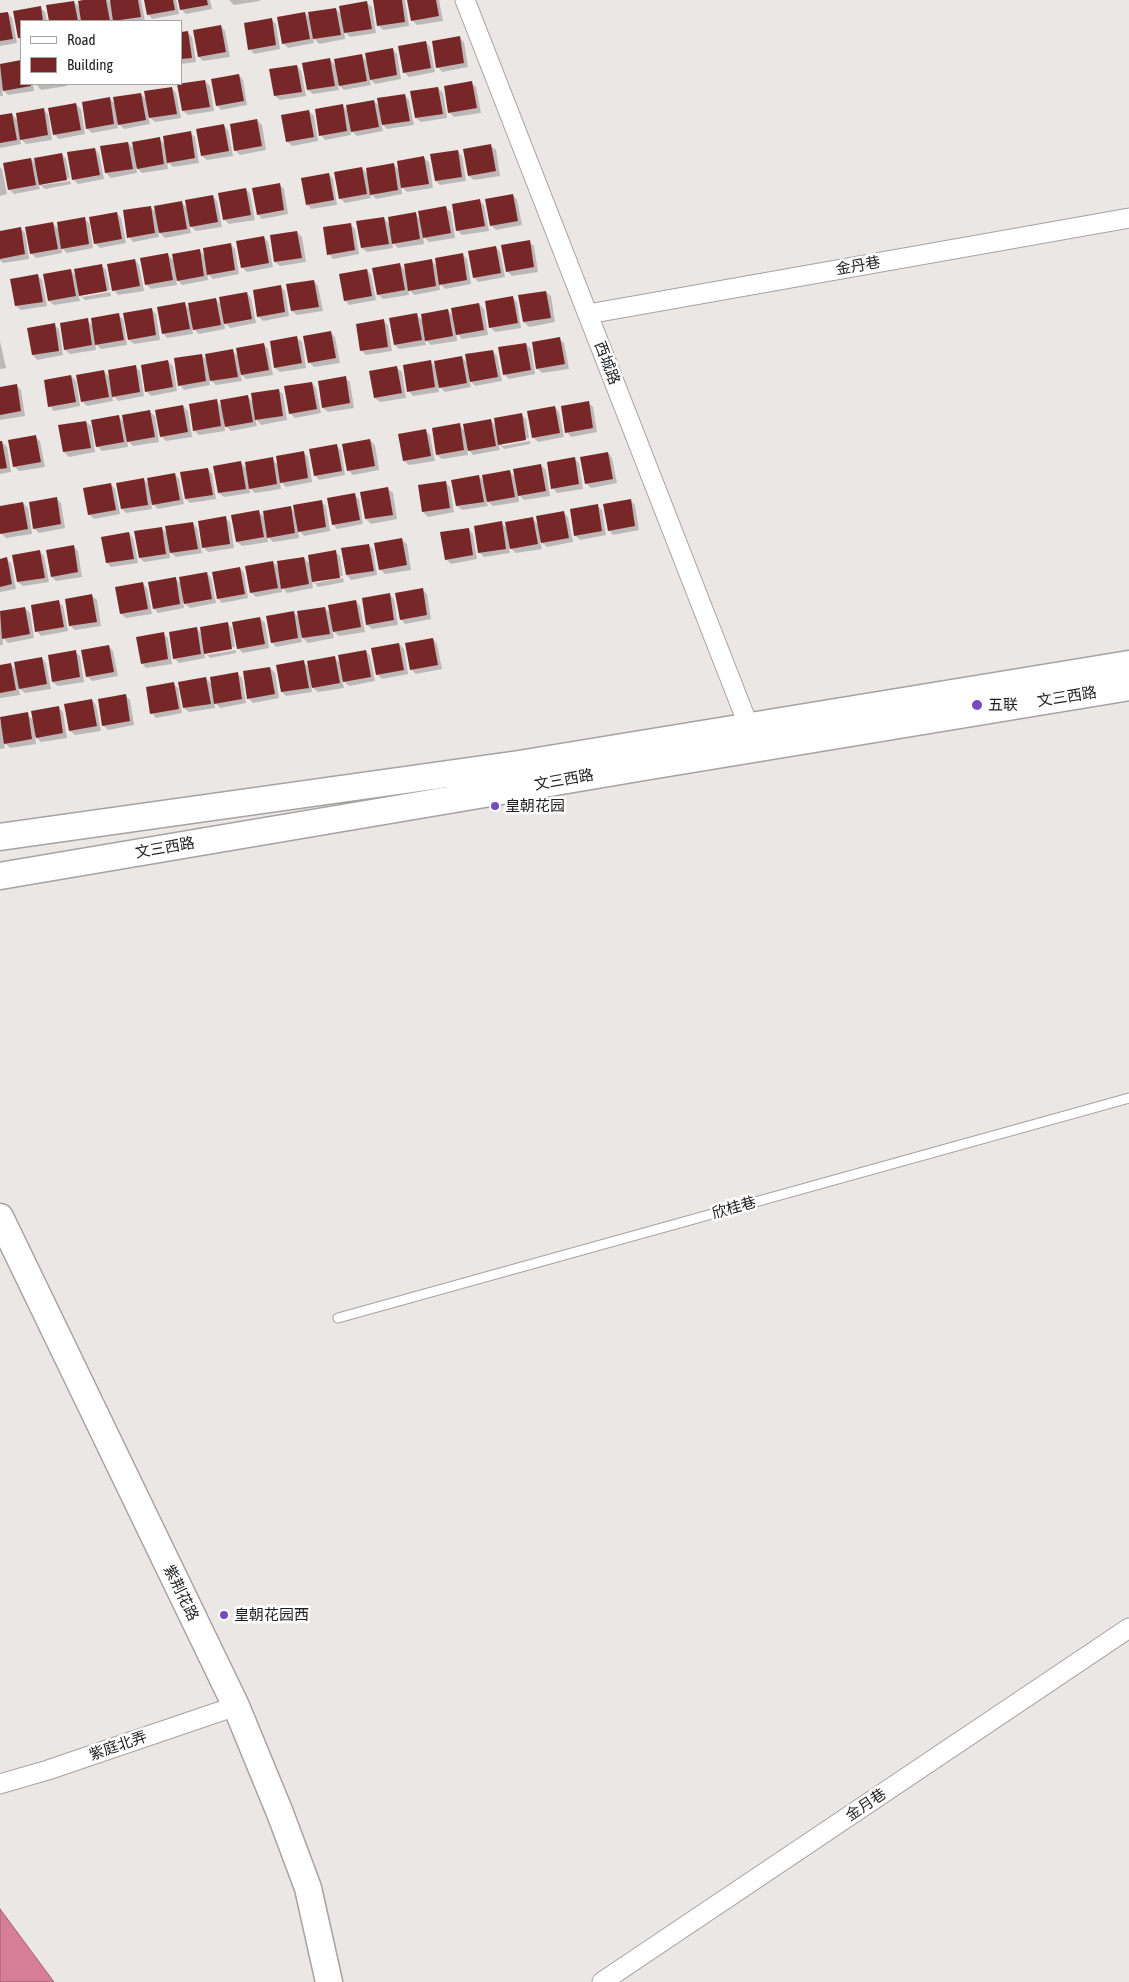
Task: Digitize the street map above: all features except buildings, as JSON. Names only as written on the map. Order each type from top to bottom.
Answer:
[{"type":"main road","name":"文三西路","points":[[0,837],[519,764],[1129,664]]},
{"type":"main road","name":"文三西路","points":[[0,876],[644,767],[1129,688]]},
{"type":"main road","name":"紫荆花路","points":[[0,1217],[236,1706],[280,1813],[308,1888],[329,1982]]},
{"type":"street","name":"西城路","points":[[465,0],[749,727]]},
{"type":"street","name":"金丹巷","points":[[588,314],[1129,218]]},
{"type":"street","name":"金月巷","points":[[602,1982],[1129,1628]]},
{"type":"street","name":"紫庭北弄","points":[[0,1784],[57,1767],[236,1706]]},
{"type":"lane","name":"欣桂巷","points":[[338,1318],[1129,1098]]},
{"type":"shaded area","points":[[0,1909],[54,1982],[0,1982]]},
{"type":"place","name":"五联","points":[[977,705]]},
{"type":"place","name":"皇朝花园","points":[[495,806]]},
{"type":"place","name":"皇朝花园西","points":[[224,1615]]}]
